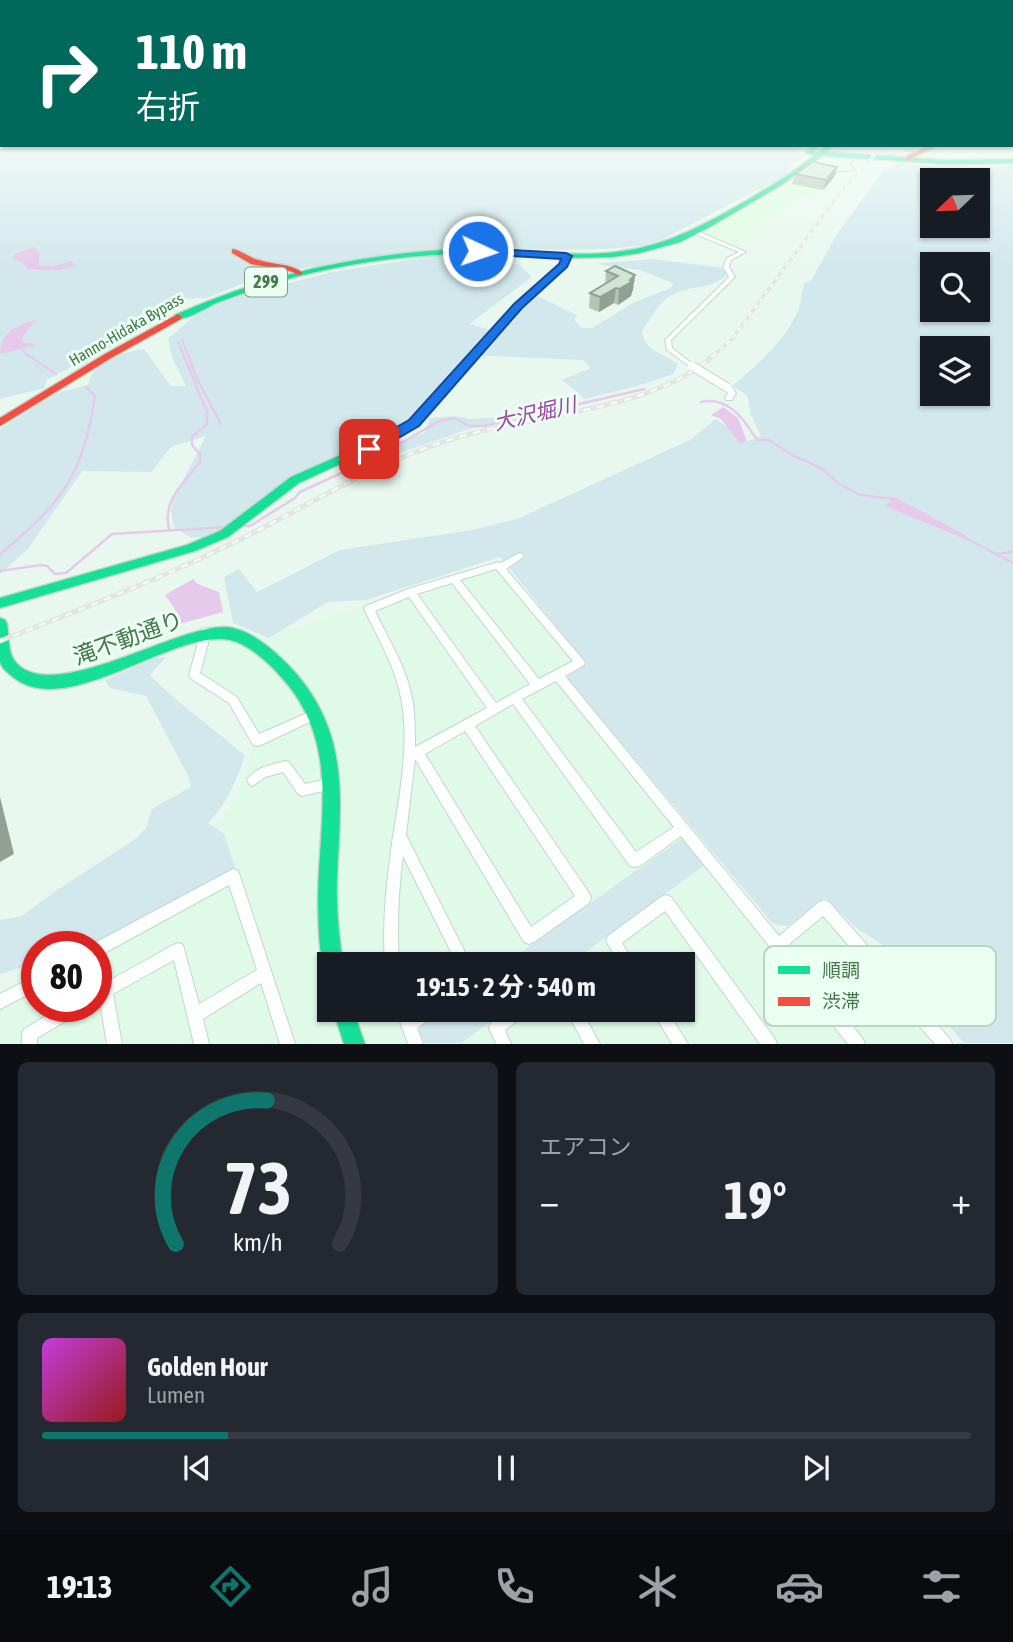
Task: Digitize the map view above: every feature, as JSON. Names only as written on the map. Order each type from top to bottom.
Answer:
[{"type":"main road","name":"299","points":[[566,256],[641,250],[677,241],[787,180],[796,172]]},
{"type":"main road","points":[[235,251],[254,262],[292,269],[299,273]]},
{"type":"main road","name":"Hanno-Hidaka Bypass","points":[[0,423],[124,345],[178,315],[240,290],[299,273],[371,261],[461,251],[566,256]]},
{"type":"main road","points":[[0,603],[191,548],[224,534],[295,480],[399,433],[414,423],[518,306],[564,265],[566,256]]},
{"type":"main road","name":"滝不動通り","points":[[0,624],[9,664],[14,672],[33,682],[82,679],[171,642],[206,632],[239,636],[261,649],[301,689],[316,714],[329,755],[332,784],[328,927],[331,952]]},
{"type":"main road","points":[[347,1022],[355,1044]]},
{"type":"street","points":[[695,232],[743,252],[729,259],[726,267],[732,277],[668,340],[670,349],[728,388],[732,393],[729,398]]},
{"type":"street","points":[[500,568],[519,556]]},
{"type":"street","points":[[391,952],[389,927],[412,755],[410,714],[407,696],[369,609],[411,592],[498,565],[580,662],[412,755]]},
{"type":"street","points":[[454,579],[537,685]]},
{"type":"street","points":[[411,592],[494,709]]},
{"type":"street","points":[[206,632],[194,675],[233,700],[257,741],[316,714]]},
{"type":"street","points":[[557,674],[778,945],[824,907],[858,946]]},
{"type":"street","points":[[515,698],[635,861],[683,828]]},
{"type":"street","points":[[412,755],[529,937],[584,898],[467,724]]},
{"type":"street","points":[[253,780],[261,773],[285,766],[302,790],[332,784]]},
{"type":"street","points":[[400,838],[458,952]]},
{"type":"street","points":[[112,941],[233,876],[288,1044]]},
{"type":"street","points":[[620,952],[613,941],[666,902],[770,1044]]},
{"type":"street","points":[[112,986],[178,950],[202,1044]]},
{"type":"street","points":[[195,1015],[265,972]]},
{"type":"street","points":[[0,1002],[21,991]]},
{"type":"street","points":[[30,1044],[29,1034],[50,1022]]},
{"type":"street","points":[[109,1022],[115,1044]]},
{"type":"street","points":[[407,1022],[416,1044]]},
{"type":"street","points":[[408,1025],[412,1022]]},
{"type":"street","points":[[504,1022],[496,1028],[504,1044]]},
{"type":"street","points":[[580,1022],[593,1044]]},
{"type":"street","points":[[667,1022],[681,1044]]},
{"type":"street","points":[[843,1026],[858,1044]]},
{"type":"street","points":[[929,1026],[945,1044]]},
{"type":"shaded area","points":[[0,172],[788,172],[659,241],[644,245],[557,250],[461,247],[458,256],[520,265],[532,277],[469,324],[498,332],[535,295],[577,315],[574,320],[582,328],[592,328],[635,302],[671,288],[673,283],[640,270],[600,263],[653,259],[722,268],[728,274],[714,283],[673,294],[656,310],[642,331],[651,348],[678,364],[673,374],[585,399],[562,380],[591,368],[583,360],[469,355],[459,374],[414,423],[312,472],[224,534],[191,538],[174,527],[171,512],[172,501],[206,436],[171,447],[151,472],[82,471],[28,549],[0,574],[0,429],[57,393],[88,385],[91,376],[102,363],[127,352],[144,349],[171,386],[186,386],[172,357],[168,339],[203,308],[223,300],[333,272],[426,257],[422,252],[268,273],[207,298],[180,299],[155,310],[119,343],[46,380],[45,388],[0,399]]},
{"type":"shaded area","points":[[805,172],[843,172],[837,173],[815,199],[798,195],[737,245],[704,233]]},
{"type":"shaded area","points":[[882,172],[920,172],[920,238],[990,238],[990,172],[1013,172],[1013,1043],[964,1043],[949,1026],[996,1026],[996,946],[885,946],[856,928],[825,897],[788,926],[773,924],[568,679],[568,674],[587,664],[500,557],[366,600],[328,602],[269,638],[233,623],[224,577],[239,569],[257,592],[340,550],[472,530],[517,519],[690,440],[716,419],[732,430],[740,444],[761,436],[751,415],[747,395],[732,386],[760,361],[786,332],[798,311],[804,283],[811,281],[837,234]]},
{"type":"shaded area","points":[[34,247],[40,252],[39,265],[52,267],[71,261],[77,265],[59,270],[27,269],[23,263],[13,259],[15,254]]},
{"type":"shaded area","points":[[35,320],[22,338],[24,342],[37,345],[0,354],[6,335],[16,327]]},
{"type":"shaded area","points":[[541,404],[574,404],[466,430],[389,457],[386,446],[424,434],[430,418],[512,416]]},
{"type":"shaded area","points":[[723,407],[738,418],[747,441],[740,444],[721,419],[711,415]]},
{"type":"shaded area","points":[[895,497],[967,536],[965,539],[885,506]]},
{"type":"shaded area","points":[[500,561],[585,664],[567,674],[567,680],[771,929],[786,932],[825,900],[866,946],[764,946],[764,1026],[938,1026],[953,1043],[0,1044],[0,991],[21,977],[21,1022],[112,1022],[112,931],[81,931],[217,823],[235,800],[254,745],[233,707],[188,678],[200,627],[233,625],[267,639],[407,589]]},
{"type":"shaded area","points":[[193,579],[198,584],[219,592],[223,612],[176,625],[175,609],[165,595]]},
{"type":"shaded area","points":[[166,657],[150,675],[245,756],[226,800],[208,823],[224,834],[235,868],[112,935],[112,931],[21,931],[21,968],[0,974],[0,920],[22,916],[137,838],[146,828],[152,809],[191,787],[188,776],[146,696],[110,688],[105,680],[155,658]]},
{"type":"shaded area","points":[[684,837],[706,864],[585,952],[521,952]]},
{"type":"shaded area","points":[[490,1022],[461,1043],[424,1043],[419,1032],[421,1023]]},
{"type":"building","points":[[798,172],[833,172],[826,180],[795,174]]},
{"type":"building","points":[[615,266],[635,275],[630,280],[633,281],[600,297],[590,293],[618,276],[606,271]]},
{"type":"waterway","points":[[832,173],[842,172]]},
{"type":"waterway","points":[[182,339],[188,356]]},
{"type":"waterway","points":[[178,341],[184,356]]},
{"type":"waterway","points":[[23,350],[27,356]]},
{"type":"waterway","points":[[26,354],[56,374]]},
{"type":"waterway","points":[[169,529],[169,509],[176,492],[200,462],[200,454],[192,445],[192,437],[207,424],[207,412],[183,354]]},
{"type":"waterway","points":[[188,354],[196,377],[221,424]]},
{"type":"waterway","points":[[0,554],[39,520],[54,503],[76,468],[84,447],[95,396],[86,387]]},
{"type":"waterway","name":"大沢堀川","points":[[243,526],[250,526],[295,498],[300,492],[383,454],[439,421],[455,418],[469,426],[485,426],[644,389]]},
{"type":"waterway","points":[[701,402],[719,402],[727,406],[741,417],[757,440],[769,440],[792,455],[821,468],[838,483],[860,495],[893,499]]},
{"type":"waterway","name":"大沢堀川","points":[[0,571],[41,565],[47,566],[55,574],[66,573],[112,534],[226,527]]},
{"type":"waterway","points":[[965,538],[1013,563]]},
{"type":"waterway","points":[[996,554],[1013,552]]},
{"type":"railway","points":[[713,356],[732,339],[845,186],[859,172]]},
{"type":"railway","points":[[0,641],[206,556],[356,478],[417,451],[486,430],[606,405],[636,396],[692,371],[715,354]]},
{"type":"traffic: fast","points":[[178,317],[275,280],[342,264],[445,252],[585,256],[640,251],[667,244],[706,226],[797,172]]},
{"type":"traffic: fast","points":[[0,603],[191,548],[224,534],[295,480],[399,433],[414,423],[518,306],[564,265],[566,256]]},
{"type":"traffic: fast","points":[[0,624],[7,661],[27,679],[51,683],[80,678],[202,635],[225,633],[254,644],[286,672],[303,693],[316,717],[330,764],[332,802],[328,911],[331,952]]},
{"type":"traffic: fast","points":[[347,1022],[355,1044]]},
{"type":"traffic: jam","points":[[235,251],[254,262],[292,269],[299,273]]},
{"type":"traffic: jam","points":[[0,423],[108,356],[178,317]]},
{"type":"route","points":[[369,449],[414,423],[518,306],[564,265],[566,256],[478,251]]}]
